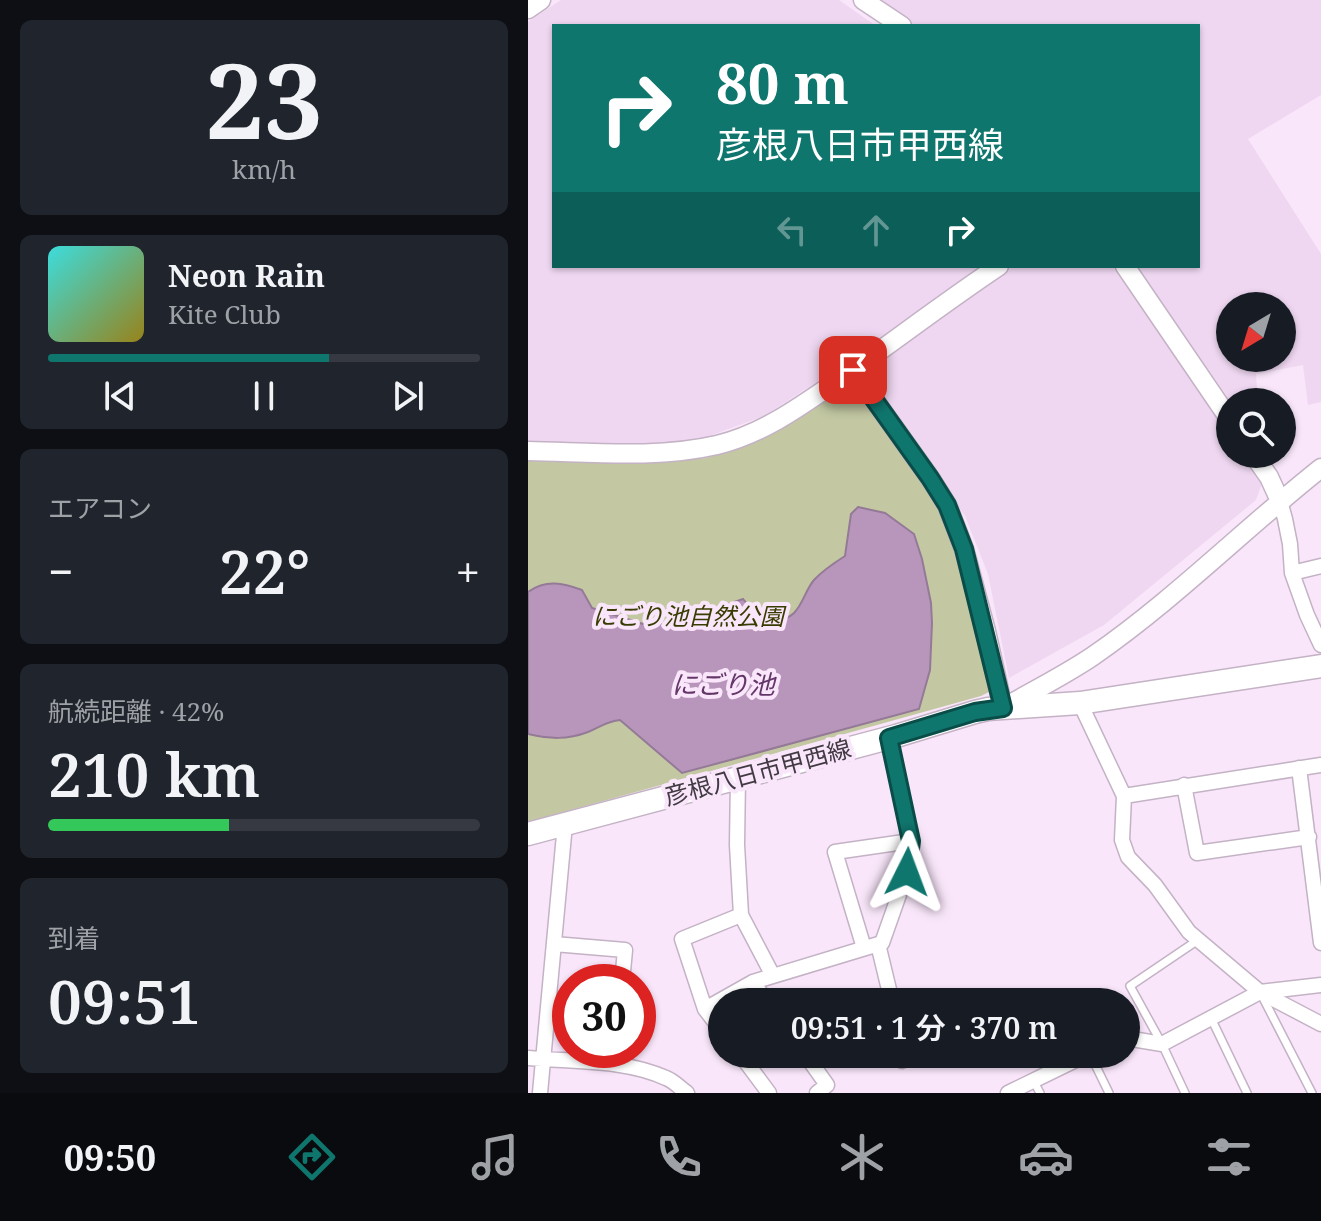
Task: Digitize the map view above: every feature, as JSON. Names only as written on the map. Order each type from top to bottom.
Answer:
[{"type":"main road","name":"彦根八日市甲西線","points":[[528,834],[889,738],[975,712],[1080,703],[1321,666]]},
{"type":"street","points":[[528,9],[541,0]]},
{"type":"street","points":[[863,0],[899,24]]},
{"type":"street","points":[[528,451],[682,451],[718,445],[766,428],[996,268]]},
{"type":"street","points":[[1126,268],[1216,399]]},
{"type":"street","points":[[853,370],[947,505],[964,549],[1003,708],[1093,656],[1141,620],[1321,468]]},
{"type":"street","points":[[1263,468],[1280,501],[1290,544],[1292,573],[1321,645]]},
{"type":"street","points":[[1292,573],[1321,566]]},
{"type":"street","points":[[1080,703],[1124,796],[1122,840],[1125,853],[1155,885],[1198,940],[1260,992],[1321,1024]]},
{"type":"street","points":[[705,1009],[772,974],[882,943],[907,872],[911,841],[889,738]]},
{"type":"street","points":[[1124,796],[1321,765]]},
{"type":"street","points":[[1299,768],[1321,943]]},
{"type":"street","points":[[738,777],[737,845],[741,915],[772,974]]},
{"type":"street","points":[[1184,785],[1197,853],[1309,837]]},
{"type":"street","points":[[540,1093],[536,1059],[554,944],[565,824]]},
{"type":"street","points":[[887,988],[835,852],[911,841]]},
{"type":"street","points":[[708,1013],[682,939],[741,915]]},
{"type":"street","points":[[554,944],[625,950],[624,964]]},
{"type":"street","points":[[753,982],[757,988]]},
{"type":"street","points":[[1140,1040],[1162,1044],[1260,992],[1321,985]]},
{"type":"street","points":[[634,1068],[687,1093]]},
{"type":"street","points":[[750,1068],[769,1093]]},
{"type":"street","points":[[815,1068],[827,1085],[817,1093]]},
{"type":"street","points":[[1008,1093],[1037,1086],[1066,1068]]},
{"type":"lane","points":[[1185,1093],[1130,986],[1198,940]]},
{"type":"lane","points":[[1260,992],[1312,1093]]},
{"type":"lane","points":[[1211,1018],[1247,1093]]},
{"type":"lane","points":[[1096,1068],[1109,1093]]},
{"type":"shaded area","points":[[561,0],[839,0],[873,24],[552,24],[552,268],[981,268],[764,416],[704,438],[652,446],[528,444],[528,22]]},
{"type":"shaded area","points":[[876,0],[1321,0],[1321,95],[1248,139],[1321,254],[1321,402],[1308,405],[1303,365],[1296,366],[1296,292],[1216,292],[1216,372],[1266,372],[1256,374],[1257,388],[1221,388],[1138,268],[1200,268],[1200,24],[912,24]]},
{"type":"shaded area","points":[[1011,268],[1114,268],[1216,417],[1216,468],[1251,468],[1262,483],[1256,500],[1104,625],[1009,678],[988,574],[965,516],[866,380],[867,369]]},
{"type":"green space","name":"にごり池自然公園","points":[[855,382],[937,500],[948,521],[992,685],[989,692],[528,822],[528,459],[664,462],[706,458],[751,443],[845,383]]},
{"type":"water","name":"にごり池","points":[[858,507],[885,513],[914,534],[922,559],[932,623],[930,670],[919,709],[682,773],[620,720],[573,736],[551,738],[528,734],[528,592],[541,585],[568,586],[582,590],[592,608],[643,624],[672,624],[743,599],[760,614],[781,619],[794,613],[814,580],[845,556],[851,514]]},
{"type":"route","points":[[853,370],[947,505],[964,549],[1003,708],[975,712],[889,738],[911,841],[907,872]]}]
